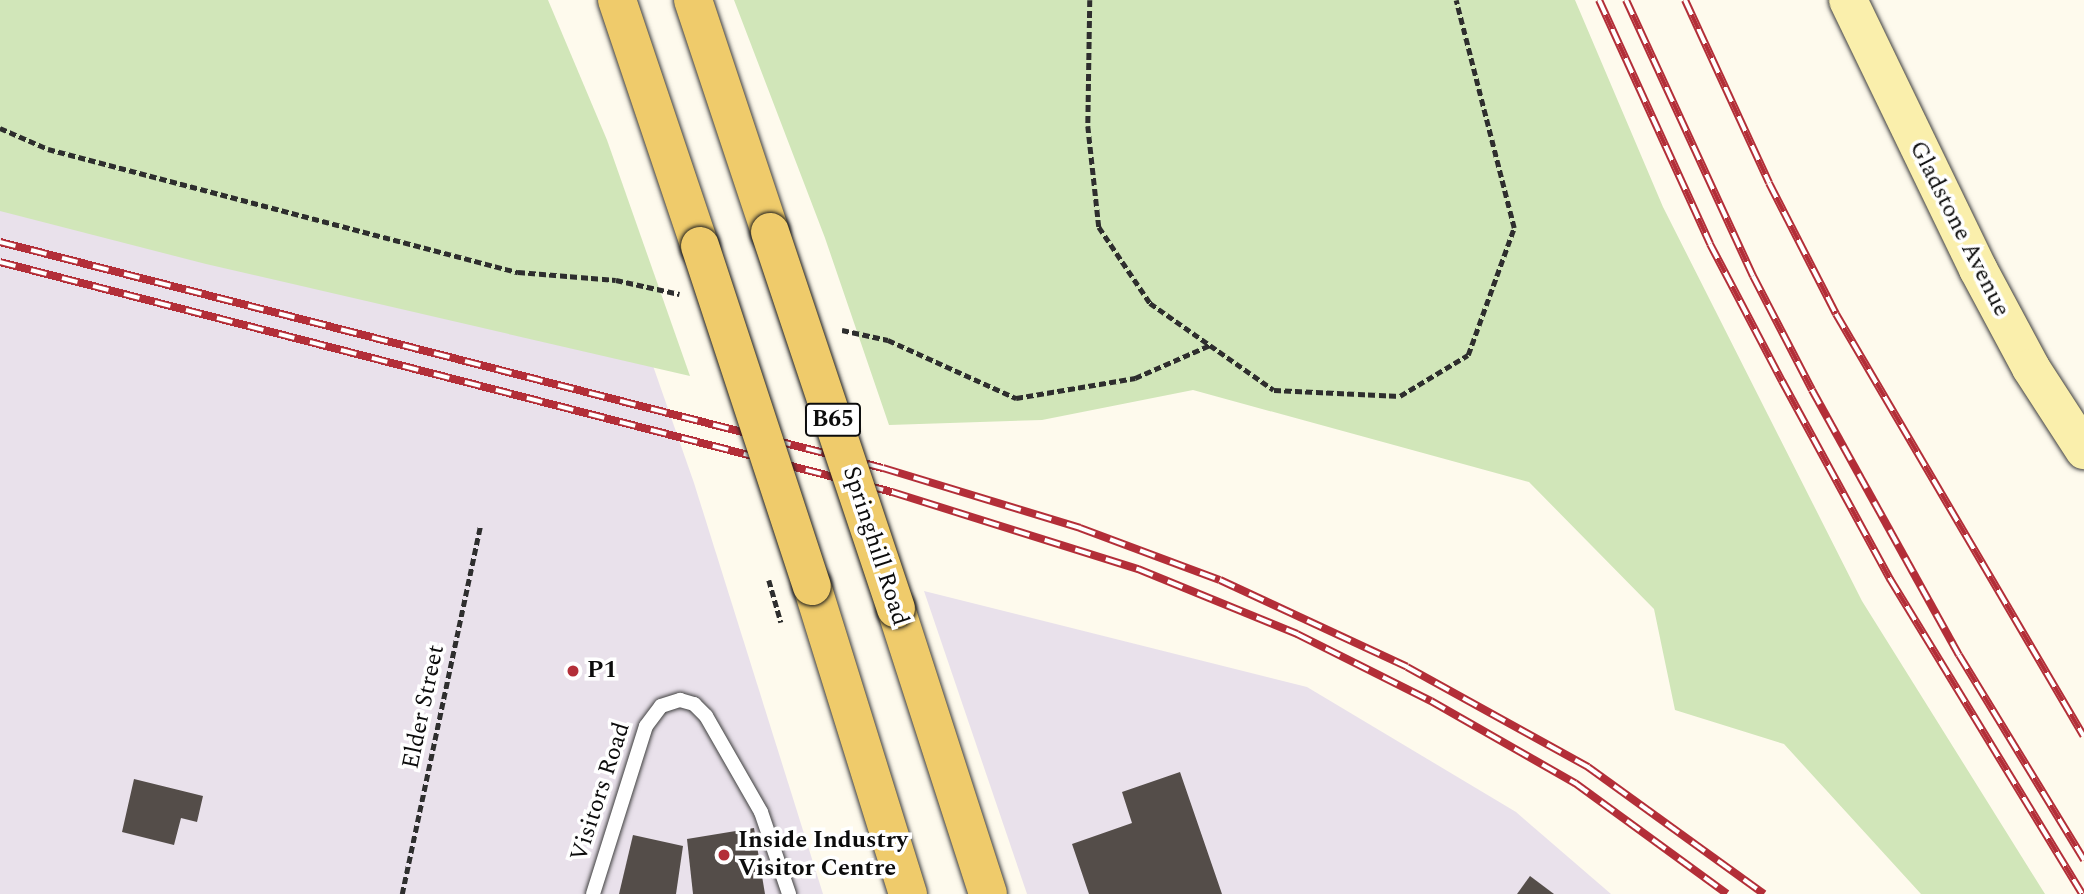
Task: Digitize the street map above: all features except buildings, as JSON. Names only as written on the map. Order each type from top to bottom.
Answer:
[{"type":"main road","points":[[617,0],[813,586],[908,894]]},
{"type":"main road","name":"Springhill Road","points":[[692,0],[896,609],[988,894]]},
{"type":"main road","name":"Gladstone Avenue","points":[[1848,0],[1889,94],[1978,269],[2031,368],[2084,450]]},
{"type":"lane","name":"Visitors Road","points":[[593,894],[646,726],[661,706],[680,700],[694,704],[706,716],[761,812],[789,894]]},
{"type":"path","points":[[1090,0],[1088,126],[1099,227],[1150,303],[1274,390],[1400,396],[1468,355],[1514,229],[1456,0]]},
{"type":"path","points":[[0,128],[48,149],[518,272],[616,280],[684,295]]},
{"type":"path","points":[[833,328],[888,340],[1016,398],[1135,378],[1210,345]]},
{"type":"path","name":"Elder Street","points":[[402,894],[480,526]]},
{"type":"shaded area","points":[[0,0],[525,0],[694,483],[823,894],[0,894]]},
{"type":"shaded area","points":[[924,591],[1307,687],[1516,812],[1611,894],[1027,894]]},
{"type":"green space","points":[[0,0],[548,0],[607,140],[690,376],[206,264],[0,211]]},
{"type":"green space","points":[[734,0],[1575,0],[1663,207],[1862,601],[2045,894],[1921,894],[1784,744],[1675,710],[1654,609],[1529,482],[1193,390],[1042,420],[889,425],[825,238]]},
{"type":"railway","points":[[1599,0],[1710,244],[1782,381],[1890,579],[2082,894]]},
{"type":"railway","points":[[1626,0],[1753,276],[1812,390],[1959,655],[2084,860]]},
{"type":"railway","points":[[1685,0],[1769,183],[1836,314],[2084,736]]},
{"type":"railway","points":[[0,242],[883,468],[1080,528],[1220,580],[1407,667],[1588,767],[1764,894]]},
{"type":"railway","points":[[0,262],[892,492],[1138,569],[1297,634],[1431,701],[1575,783],[1727,894]]},
{"type":"place","name":"P1","points":[[573,671]]},
{"type":"place","name":"Inside Industry Visitor Centre","points":[[724,855]]}]
